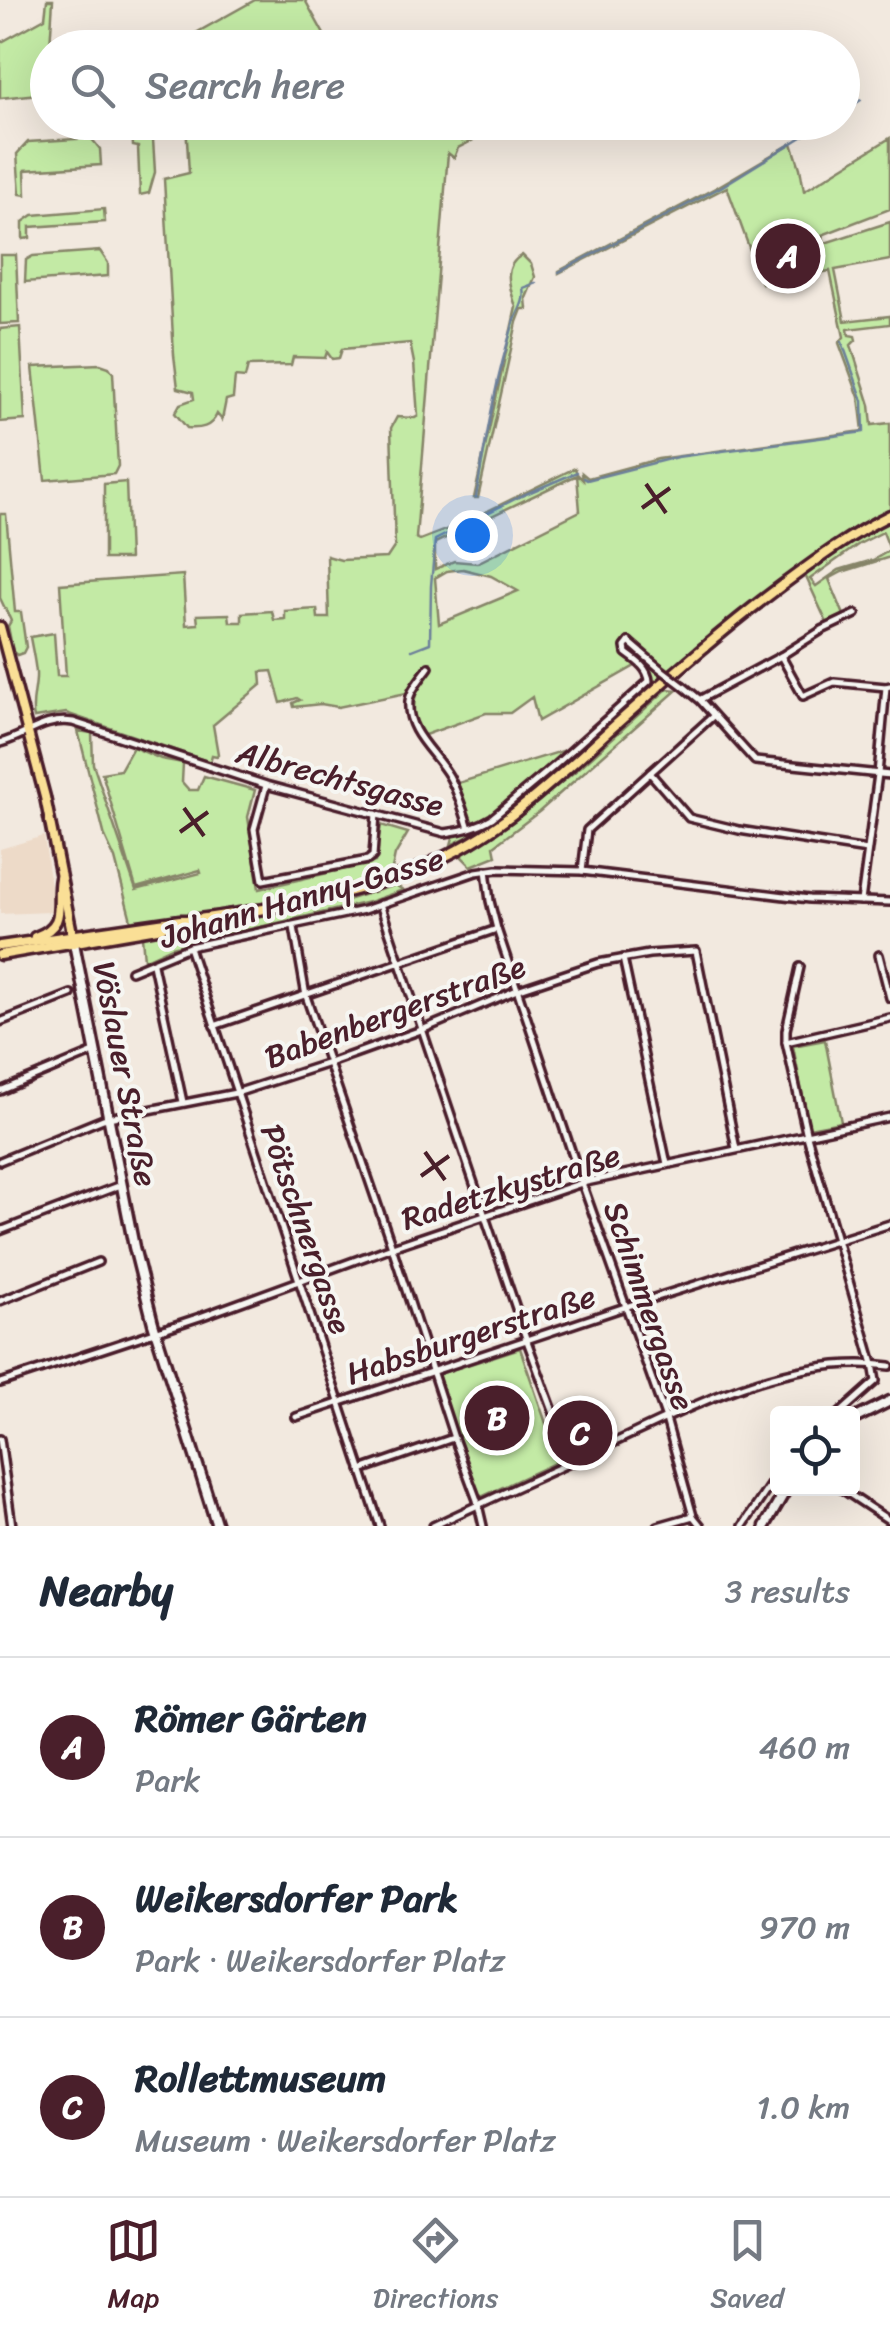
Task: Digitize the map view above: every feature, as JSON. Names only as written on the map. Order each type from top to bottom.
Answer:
[{"type":"main road","points":[[0,955],[353,891],[410,872],[468,844],[534,798],[669,677],[770,594],[832,549],[890,515]]},
{"type":"main road","name":"Vöslauer Straße","points":[[0,627],[28,732],[74,939]]},
{"type":"main road","points":[[0,945],[39,936],[53,926],[60,910],[61,874]]},
{"type":"main road","points":[[0,945],[74,939]]},
{"type":"street","points":[[700,700],[856,614]]},
{"type":"street","points":[[469,828],[481,825],[520,796],[648,681],[640,663],[626,654],[629,642],[700,700],[754,761],[890,775]]},
{"type":"street","points":[[781,656],[802,696],[834,682],[888,686],[861,901]]},
{"type":"street","name":"Albrechtsgasse","points":[[0,743],[47,722],[73,722],[266,786],[445,833],[469,828],[448,774],[421,740],[410,716],[409,698],[428,667]]},
{"type":"street","points":[[582,871],[587,830],[714,716]]},
{"type":"street","points":[[650,774],[689,818],[739,830],[868,850]]},
{"type":"street","points":[[266,786],[254,829],[263,880],[368,860],[373,856],[376,814]]},
{"type":"street","points":[[486,870],[582,871],[808,898],[890,902]]},
{"type":"street","name":"Johann Hanny-Gasse","points":[[131,971],[188,947],[364,910],[486,870]]},
{"type":"street","name":"Schimmergasse","points":[[486,870],[497,929],[666,1419],[693,1516],[701,1526]]},
{"type":"street","points":[[380,904],[572,1462]]},
{"type":"street","points":[[294,927],[306,996],[483,1526]]},
{"type":"street","points":[[214,1026],[497,929]]},
{"type":"street","name":"Vöslauer Straße","points":[[74,939],[121,1185],[155,1332],[217,1526]]},
{"type":"street","name":"Pötschnergasse","points":[[188,947],[380,1526]]},
{"type":"street","name":"Babenbergerstraße","points":[[0,1161],[110,1118],[236,1093],[329,1063],[598,963],[696,952],[736,1149]]},
{"type":"street","points":[[879,955],[890,998]]},
{"type":"street","points":[[623,958],[667,1164]]},
{"type":"street","points":[[153,964],[183,1102]]},
{"type":"street","points":[[800,968],[786,1042],[807,1136],[876,1381],[849,1406]]},
{"type":"street","points":[[0,1022],[71,994]]},
{"type":"street","points":[[786,1042],[890,1018]]},
{"type":"street","points":[[0,1091],[96,1052]]},
{"type":"street","name":"Radetzkystraße","points":[[0,1383],[582,1184],[890,1118]]},
{"type":"street","points":[[0,1231],[121,1185]]},
{"type":"street","name":"Habsburgerstraße","points":[[296,1417],[890,1224]]},
{"type":"street","points":[[0,1301],[98,1262]]},
{"type":"street","points":[[433,1526],[742,1388],[812,1366],[890,1366]]},
{"type":"street","points":[[860,1416],[890,1401]]},
{"type":"street","points":[[361,1470],[454,1438]]},
{"type":"street","points":[[0,1439],[12,1526]]},
{"type":"street","points":[[743,1526],[770,1485]]},
{"type":"street","points":[[765,1526],[783,1496]]},
{"type":"street","points":[[852,1496],[890,1520]]},
{"type":"street","points":[[658,1526],[693,1516]]},
{"type":"shaded area","points":[[44,836],[51,912],[0,914],[0,849]]},
{"type":"green space","points":[[47,0],[53,0],[51,30],[30,30],[30,95],[0,98],[0,43],[45,18]]},
{"type":"green space","points":[[255,0],[305,0],[322,30],[201,30]]},
{"type":"green space","points":[[890,138],[890,209],[822,235],[825,243],[890,222],[890,260],[835,270],[845,321],[890,316],[890,324],[848,329],[856,340],[851,345],[870,405],[872,425],[890,423],[890,510],[762,596],[673,668],[529,796],[451,845],[454,834],[474,828],[458,783],[569,749],[646,678],[637,665],[538,721],[532,697],[510,713],[486,713],[422,736],[414,720],[416,691],[338,707],[294,707],[293,703],[300,700],[281,703],[272,671],[261,672],[262,684],[213,725],[218,754],[212,755],[210,762],[66,713],[34,718],[36,673],[30,637],[54,633],[57,676],[66,676],[60,584],[183,575],[186,625],[198,624],[197,615],[229,614],[230,622],[242,622],[242,613],[272,611],[274,620],[285,619],[285,611],[317,609],[318,618],[329,618],[327,556],[341,560],[387,558],[395,546],[391,428],[397,417],[418,416],[410,343],[342,349],[339,358],[332,359],[327,352],[325,358],[293,357],[291,365],[248,366],[245,378],[235,377],[233,398],[226,400],[222,420],[217,414],[205,427],[187,428],[175,413],[180,404],[194,399],[193,392],[178,388],[164,179],[189,173],[187,140],[474,140],[458,148],[454,158],[448,153],[416,538],[420,540],[575,468],[583,480],[582,473],[588,478],[658,459],[863,431],[859,397],[839,343],[844,337],[830,271],[762,283],[727,187],[559,271],[792,143],[804,191]],"holes":[[[577,475],[580,511],[477,563],[454,561],[435,569],[435,543]],[[463,569],[491,576],[518,591],[439,624],[435,578]]]},
{"type":"green space","points":[[93,140],[100,149],[101,165],[25,170],[26,195],[20,194],[17,154],[28,142]]},
{"type":"green space","points":[[133,140],[153,140],[155,172],[149,193],[140,195],[138,147],[133,146]]},
{"type":"green space","points":[[104,209],[105,222],[30,227],[30,238],[23,239],[23,222],[33,215]]},
{"type":"green space","points":[[100,251],[108,263],[108,276],[25,282],[26,260],[33,256]]},
{"type":"green space","points":[[0,255],[16,255],[19,323],[0,324]]},
{"type":"green space","points":[[522,255],[531,264],[535,277],[526,298],[527,309],[522,309],[517,322],[478,498],[474,498],[516,307],[509,272]]},
{"type":"green space","points":[[20,327],[25,420],[0,422],[0,329]]},
{"type":"green space","points":[[100,364],[113,373],[118,466],[114,474],[45,480],[33,367]]},
{"type":"green space","points":[[126,482],[129,559],[104,559],[104,484]]},
{"type":"green space","points":[[0,514],[6,514],[15,612],[21,612],[26,647],[17,655],[8,626],[11,621],[0,598]]},
{"type":"green space","points":[[890,521],[890,550],[890,557],[829,579],[844,615],[827,623],[805,575]],"holes":[[[883,532],[890,550],[873,560],[839,570],[816,586],[810,579]]]},
{"type":"green space","points":[[667,689],[677,690],[540,811],[494,846],[496,856],[471,866],[460,855],[515,820]]},
{"type":"green space","points":[[78,731],[92,733],[93,764],[136,890],[201,873],[200,870],[136,888],[102,773],[120,770],[133,747],[183,763],[182,782],[189,790],[198,790],[204,776],[255,790],[248,817],[259,889],[375,862],[381,825],[408,833],[395,855],[391,874],[293,898],[132,924]]},
{"type":"green space","points":[[395,885],[403,890],[369,902],[172,947],[144,960],[142,936],[347,900]]},
{"type":"green space","points":[[825,1040],[841,1122],[809,1128],[793,1046]]},
{"type":"green space","points":[[520,1348],[559,1461],[477,1499],[436,1375]]},
{"type":"waterway","points":[[559,272],[721,187],[797,140]]},
{"type":"waterway","points":[[476,497],[492,411],[523,288],[536,283]]},
{"type":"waterway","points":[[584,478],[677,457],[864,432],[863,401],[842,342]]},
{"type":"waterway","points":[[412,650],[430,643],[435,540],[577,472]]},
{"type":"place","name":"Römer Gärten","points":[[788,256]]},
{"type":"place","name":"Weikersdorfer Park","points":[[497,1418]]},
{"type":"place","name":"Rollettmuseum","points":[[580,1433]]}]
